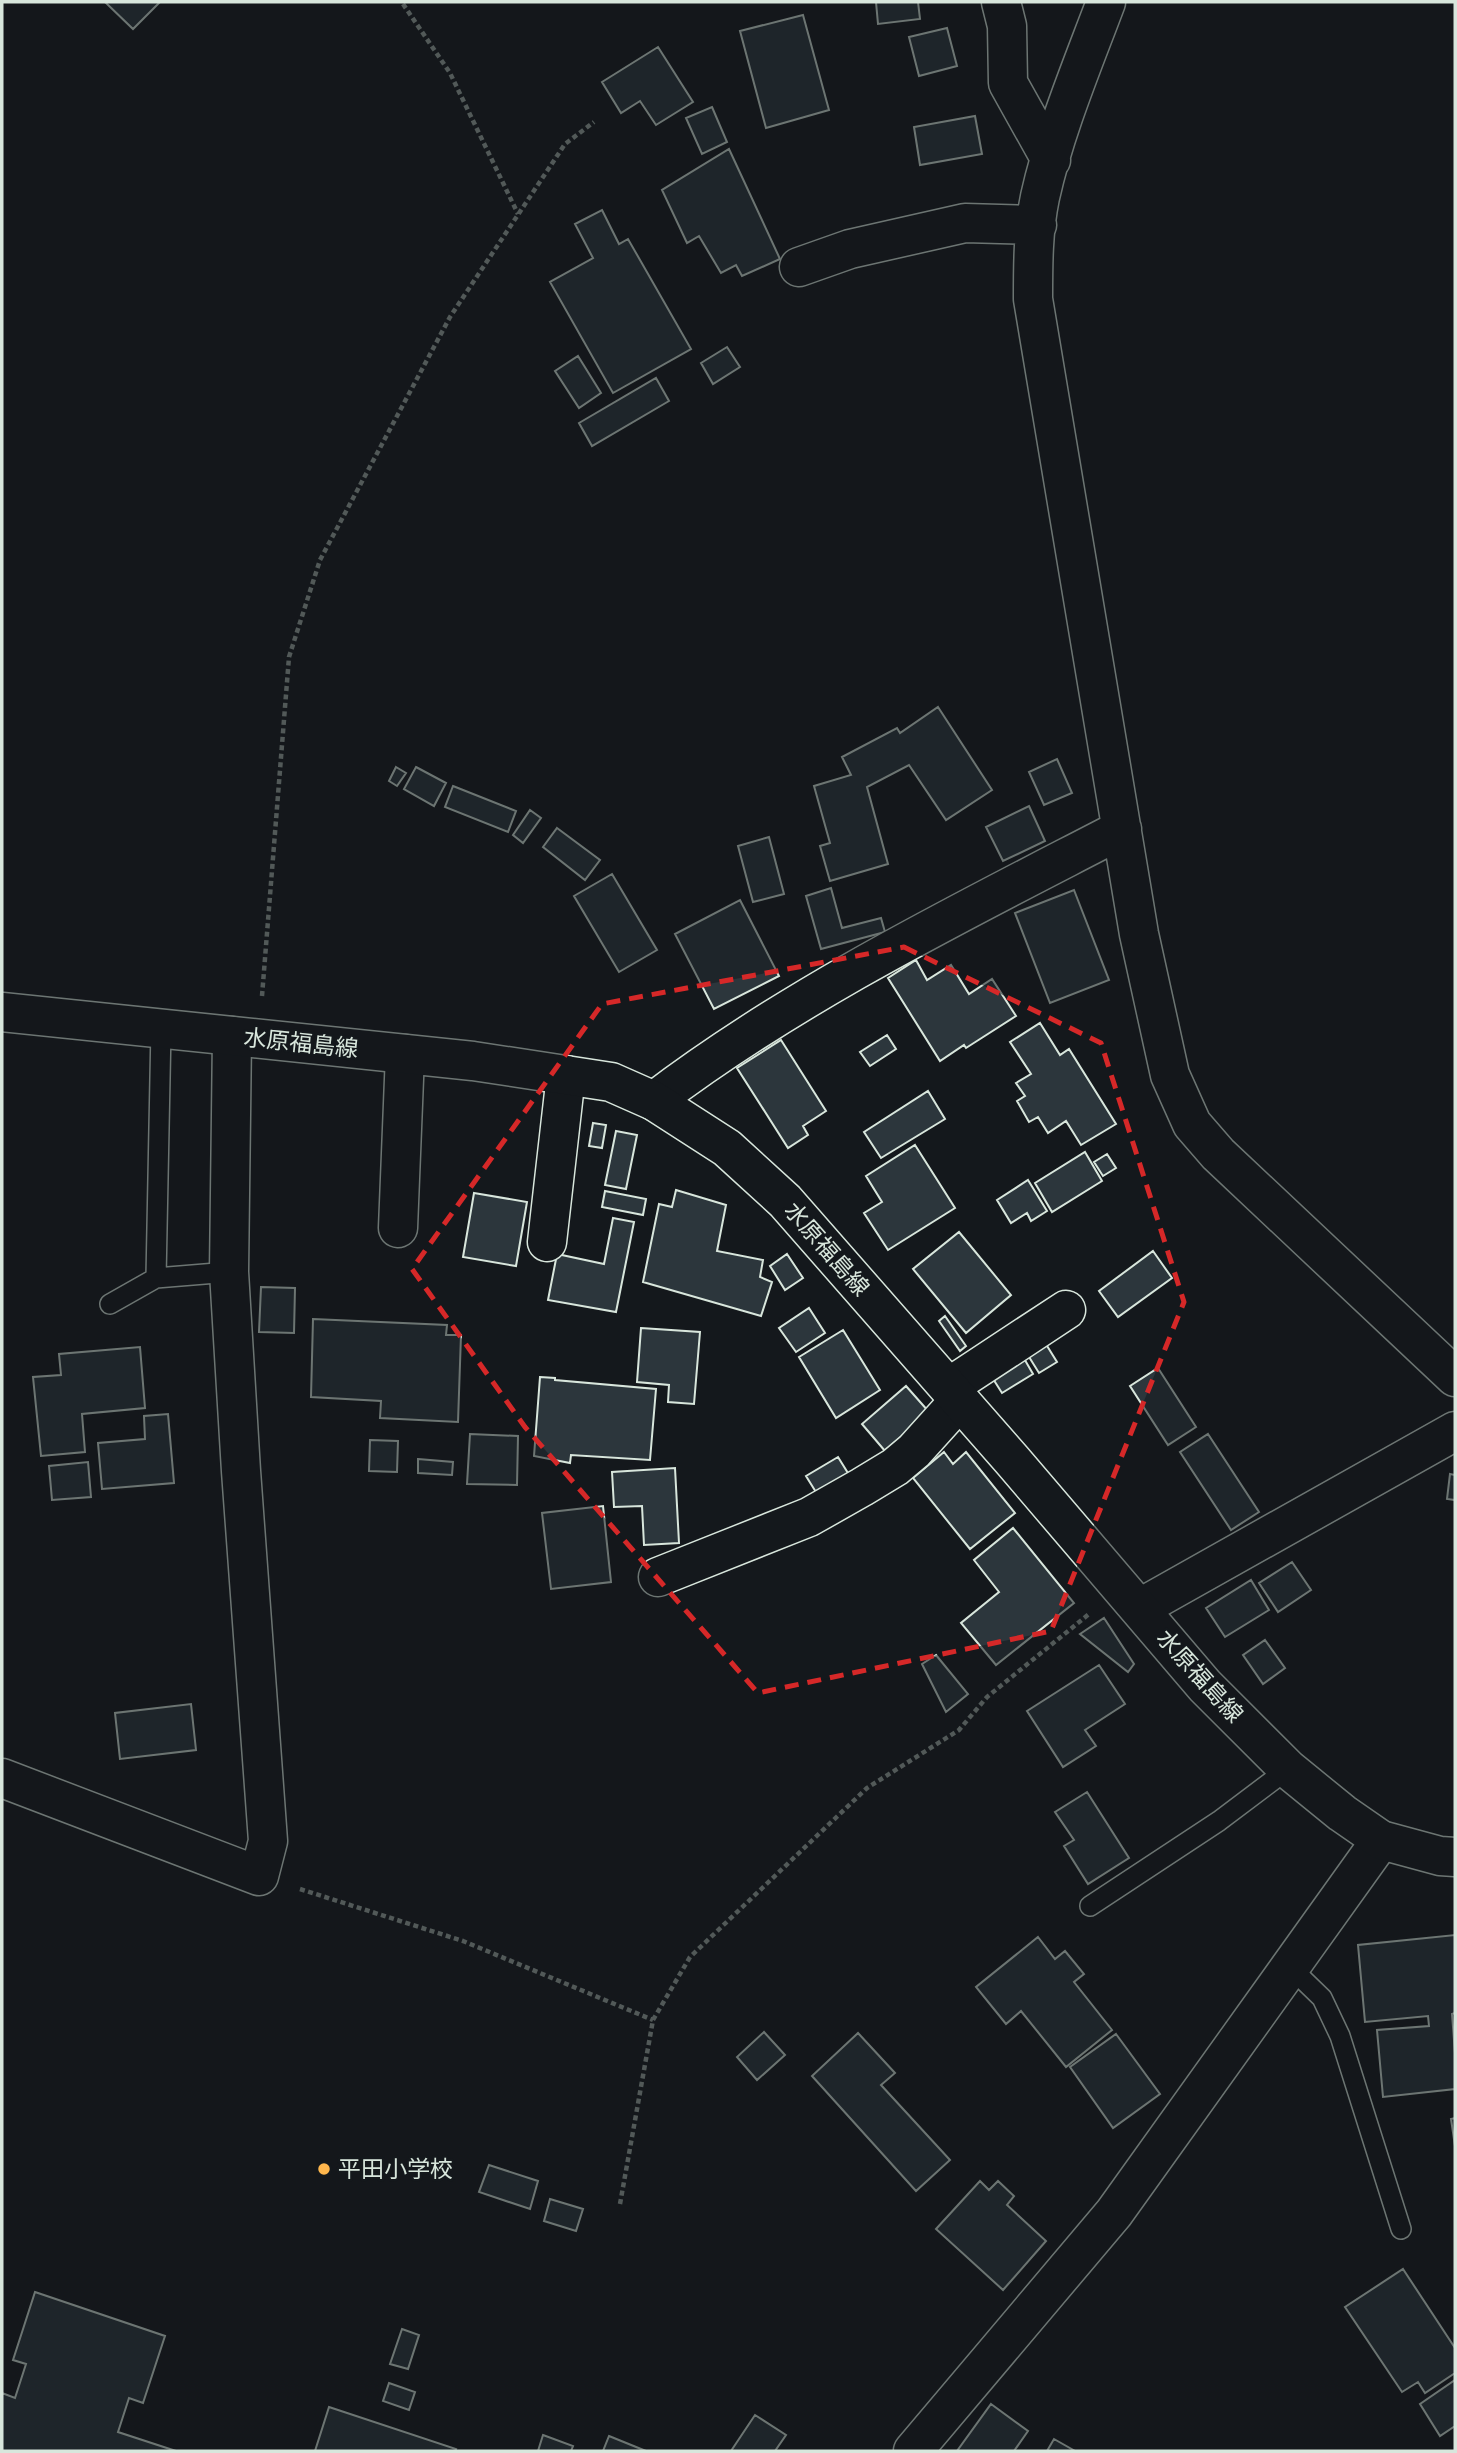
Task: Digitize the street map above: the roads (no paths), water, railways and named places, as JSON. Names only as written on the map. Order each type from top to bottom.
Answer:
[{"type":"street","points":[[1001,2],[1007,26],[1008,83],[1051,160]]},
{"type":"street","points":[[1106,2],[1067,106],[1040,199],[1033,243],[1033,299],[1139,934],[1170,1075],[1192,1124],[1219,1154],[1455,1377]]},
{"type":"street","points":[[799,267],[850,249],[965,223],[1037,225]]},
{"type":"street","points":[[654,1101],[705,1063],[819,992],[1001,891],[1122,829]]},
{"type":"street","name":"水原福島線","points":[[2,1012],[473,1061],[611,1082],[654,1101],[727,1148],[785,1201],[1131,1597],[1205,1686],[1287,1769],[1381,1840],[1455,1857]]},
{"type":"street","points":[[2,1778],[259,1876],[268,1841],[229,1272],[245,1037]]},
{"type":"street","points":[[398,1228],[405,1054]]},
{"type":"street","points":[[547,1242],[566,1075]]},
{"type":"street","points":[[658,1577],[809,1517],[895,1467],[914,1451],[954,1394],[1066,1310]]},
{"type":"street","points":[[1131,1597],[1455,1431]]},
{"type":"street","points":[[913,2451],[1114,2213],[1381,1840]]},
{"type":"lane","points":[[156,1278],[160,1028]]},
{"type":"lane","points":[[110,1304],[156,1278],[229,1272]]},
{"type":"lane","points":[[1090,1906],[1219,1821],[1287,1769]]},
{"type":"lane","points":[[1290,1967],[1322,1998],[1340,2036],[1401,2229]]},
{"type":"place","name":"平田小学校","points":[[324,2169]]}]
